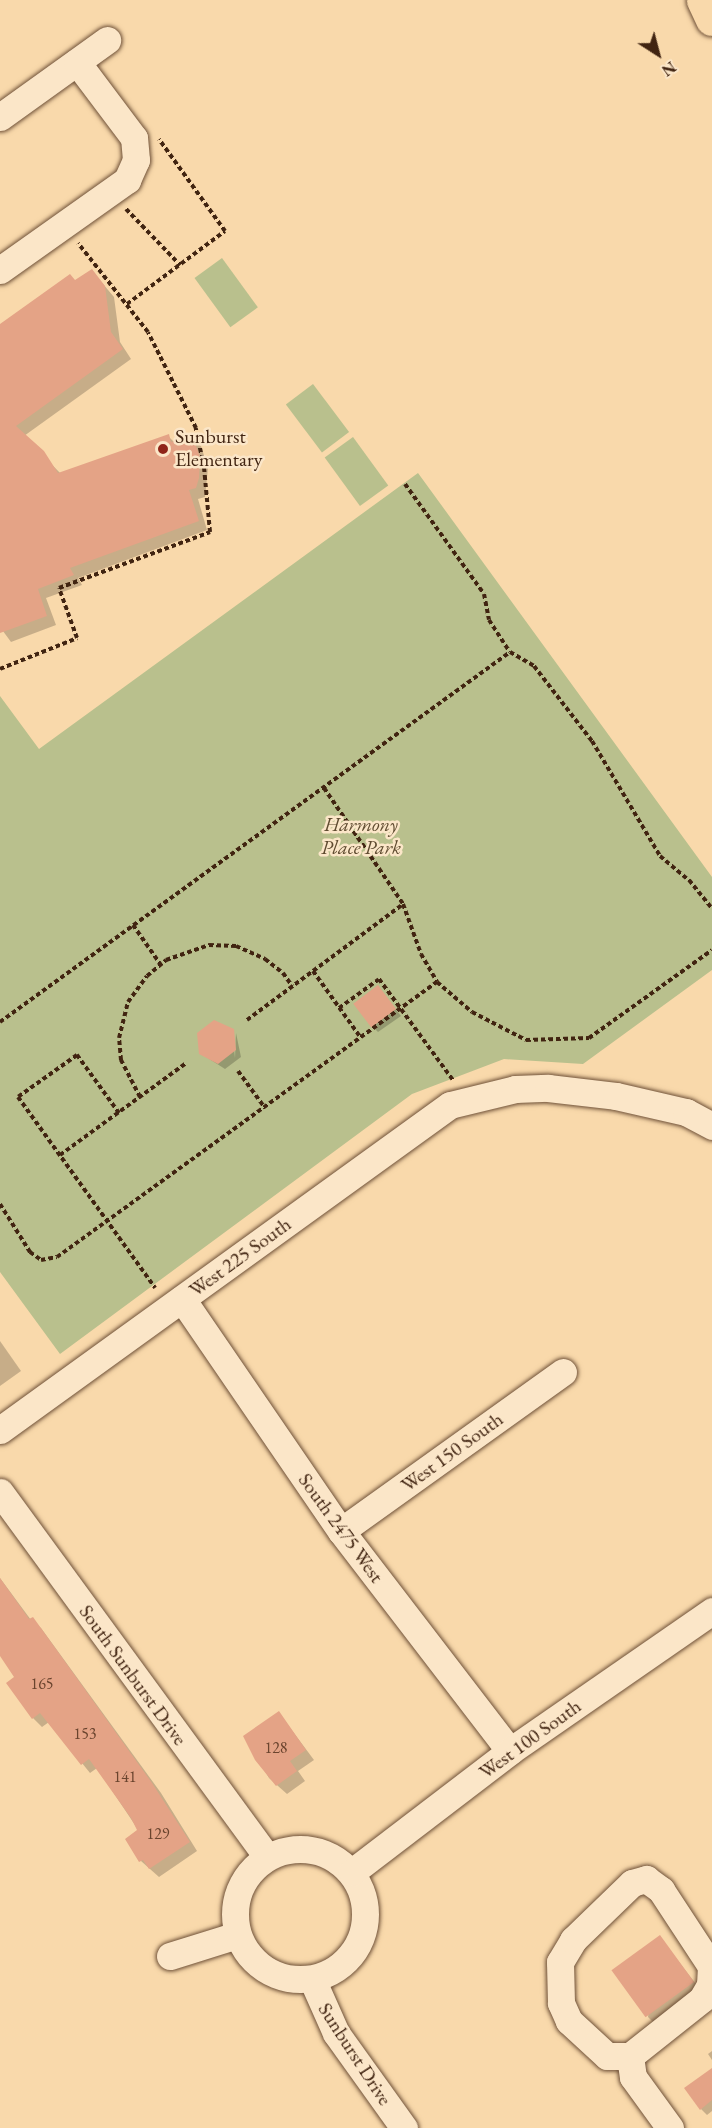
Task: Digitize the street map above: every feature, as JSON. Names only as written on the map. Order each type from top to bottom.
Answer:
[{"type":"main road","points":[[703,0],[712,19]]},
{"type":"street","points":[[0,117],[106,40]]},
{"type":"street","points":[[0,270],[127,180],[136,160],[134,138],[77,62]]},
{"type":"street","name":"West 225 South","points":[[0,1430],[450,1105],[515,1089],[582,1090],[686,1112],[712,1126]]},
{"type":"street","name":"South 2475 West","points":[[182,1299],[341,1531],[510,1751]]},
{"type":"street","name":"West 150 South","points":[[341,1531],[563,1372]]},
{"type":"street","name":"South Sunburst Drive","points":[[0,1492],[267,1857]]},
{"type":"street","name":"West 100 South","points":[[352,1872],[510,1751],[712,1611]]},
{"type":"street","points":[[303,1848],[321,1851],[352,1872],[362,1892],[366,1914],[362,1936],[350,1956],[333,1970],[312,1979],[275,1975],[246,1952],[237,1935],[234,1912],[238,1890],[250,1871],[267,1857],[303,1848]]},
{"type":"street","points":[[646,1880],[661,1890],[711,1966],[702,1999],[630,2056],[607,2056],[569,2020],[561,2002],[560,1962],[582,1932],[632,1883],[646,1880]]},
{"type":"street","points":[[170,1956],[237,1935]]},
{"type":"street","name":"Sunburst Drive","points":[[312,1979],[336,2033],[404,2128]]},
{"type":"street","points":[[630,2056],[633,2077],[670,2128]]},
{"type":"path","points":[[127,304],[225,231],[152,129]]},
{"type":"path","points":[[124,207],[180,265]]},
{"type":"path","points":[[0,669],[77,638],[58,588],[210,532],[204,467],[196,428],[166,362],[127,304],[77,242]]},
{"type":"path","points":[[405,484],[484,594],[489,620],[510,652],[534,666],[592,741],[660,856],[689,880],[712,908]]},
{"type":"path","points":[[0,1022],[510,652]]},
{"type":"path","points":[[324,788],[403,904],[421,954],[438,982],[472,1011],[526,1040],[589,1038],[712,950]]},
{"type":"path","points":[[247,1020],[403,904]]},
{"type":"path","points":[[133,925],[162,966]]},
{"type":"path","points":[[140,1097],[121,1059],[119,1038],[128,1002],[176,954],[209,945],[236,946],[265,959],[283,973],[292,987]]},
{"type":"path","points":[[313,971],[361,1038]]},
{"type":"path","points":[[339,1008],[379,979],[454,1081]]},
{"type":"path","points":[[0,1204],[30,1252],[41,1260],[57,1257],[108,1223],[438,982]]},
{"type":"path","points":[[119,1113],[77,1055],[18,1097],[155,1288]]},
{"type":"path","points":[[60,1155],[186,1063]]},
{"type":"path","points":[[238,1071],[265,1108]]},
{"type":"green space","points":[[222,258],[258,307],[230,327],[194,278]]},
{"type":"green space","points":[[313,384],[349,432],[322,452],[286,404]]},
{"type":"green space","points":[[353,437],[388,486],[360,506],[325,458]]},
{"type":"green space","name":"Harmony Place Park","points":[[418,473],[712,877],[712,970],[583,1064],[504,1059],[412,1094],[60,1354],[0,1272],[0,696],[39,749]]},
{"type":"building","name":"Sunburst Elementary","points":[[92,269],[105,286],[111,332],[123,349],[16,426],[44,451],[58,473],[169,434],[171,442],[192,435],[200,457],[199,478],[196,488],[189,490],[199,521],[70,568],[74,575],[38,589],[47,616],[0,633],[0,324],[70,274],[75,280]]},
{"type":"building","points":[[378,985],[396,1009],[371,1028],[353,1004]]},
{"type":"building","points":[[214,1020],[234,1029],[236,1050],[218,1064],[199,1054],[197,1033]]},
{"type":"building","points":[[0,1578],[29,1619],[33,1617],[152,1783],[190,1842],[149,1869],[143,1860],[139,1862],[125,1839],[137,1830],[131,1818],[89,1759],[81,1765],[40,1713],[32,1719],[6,1683],[14,1677],[0,1656]]},
{"type":"building","points":[[279,1711],[306,1750],[290,1761],[297,1771],[276,1786],[255,1760],[243,1736]]},
{"type":"building","points":[[660,1935],[694,1982],[646,2017],[611,1970]]},
{"type":"building","points":[[712,2068],[712,2100],[700,2110],[684,2088]]},
{"type":"place","name":"Sunburst Elementary","points":[[163,449]]}]
